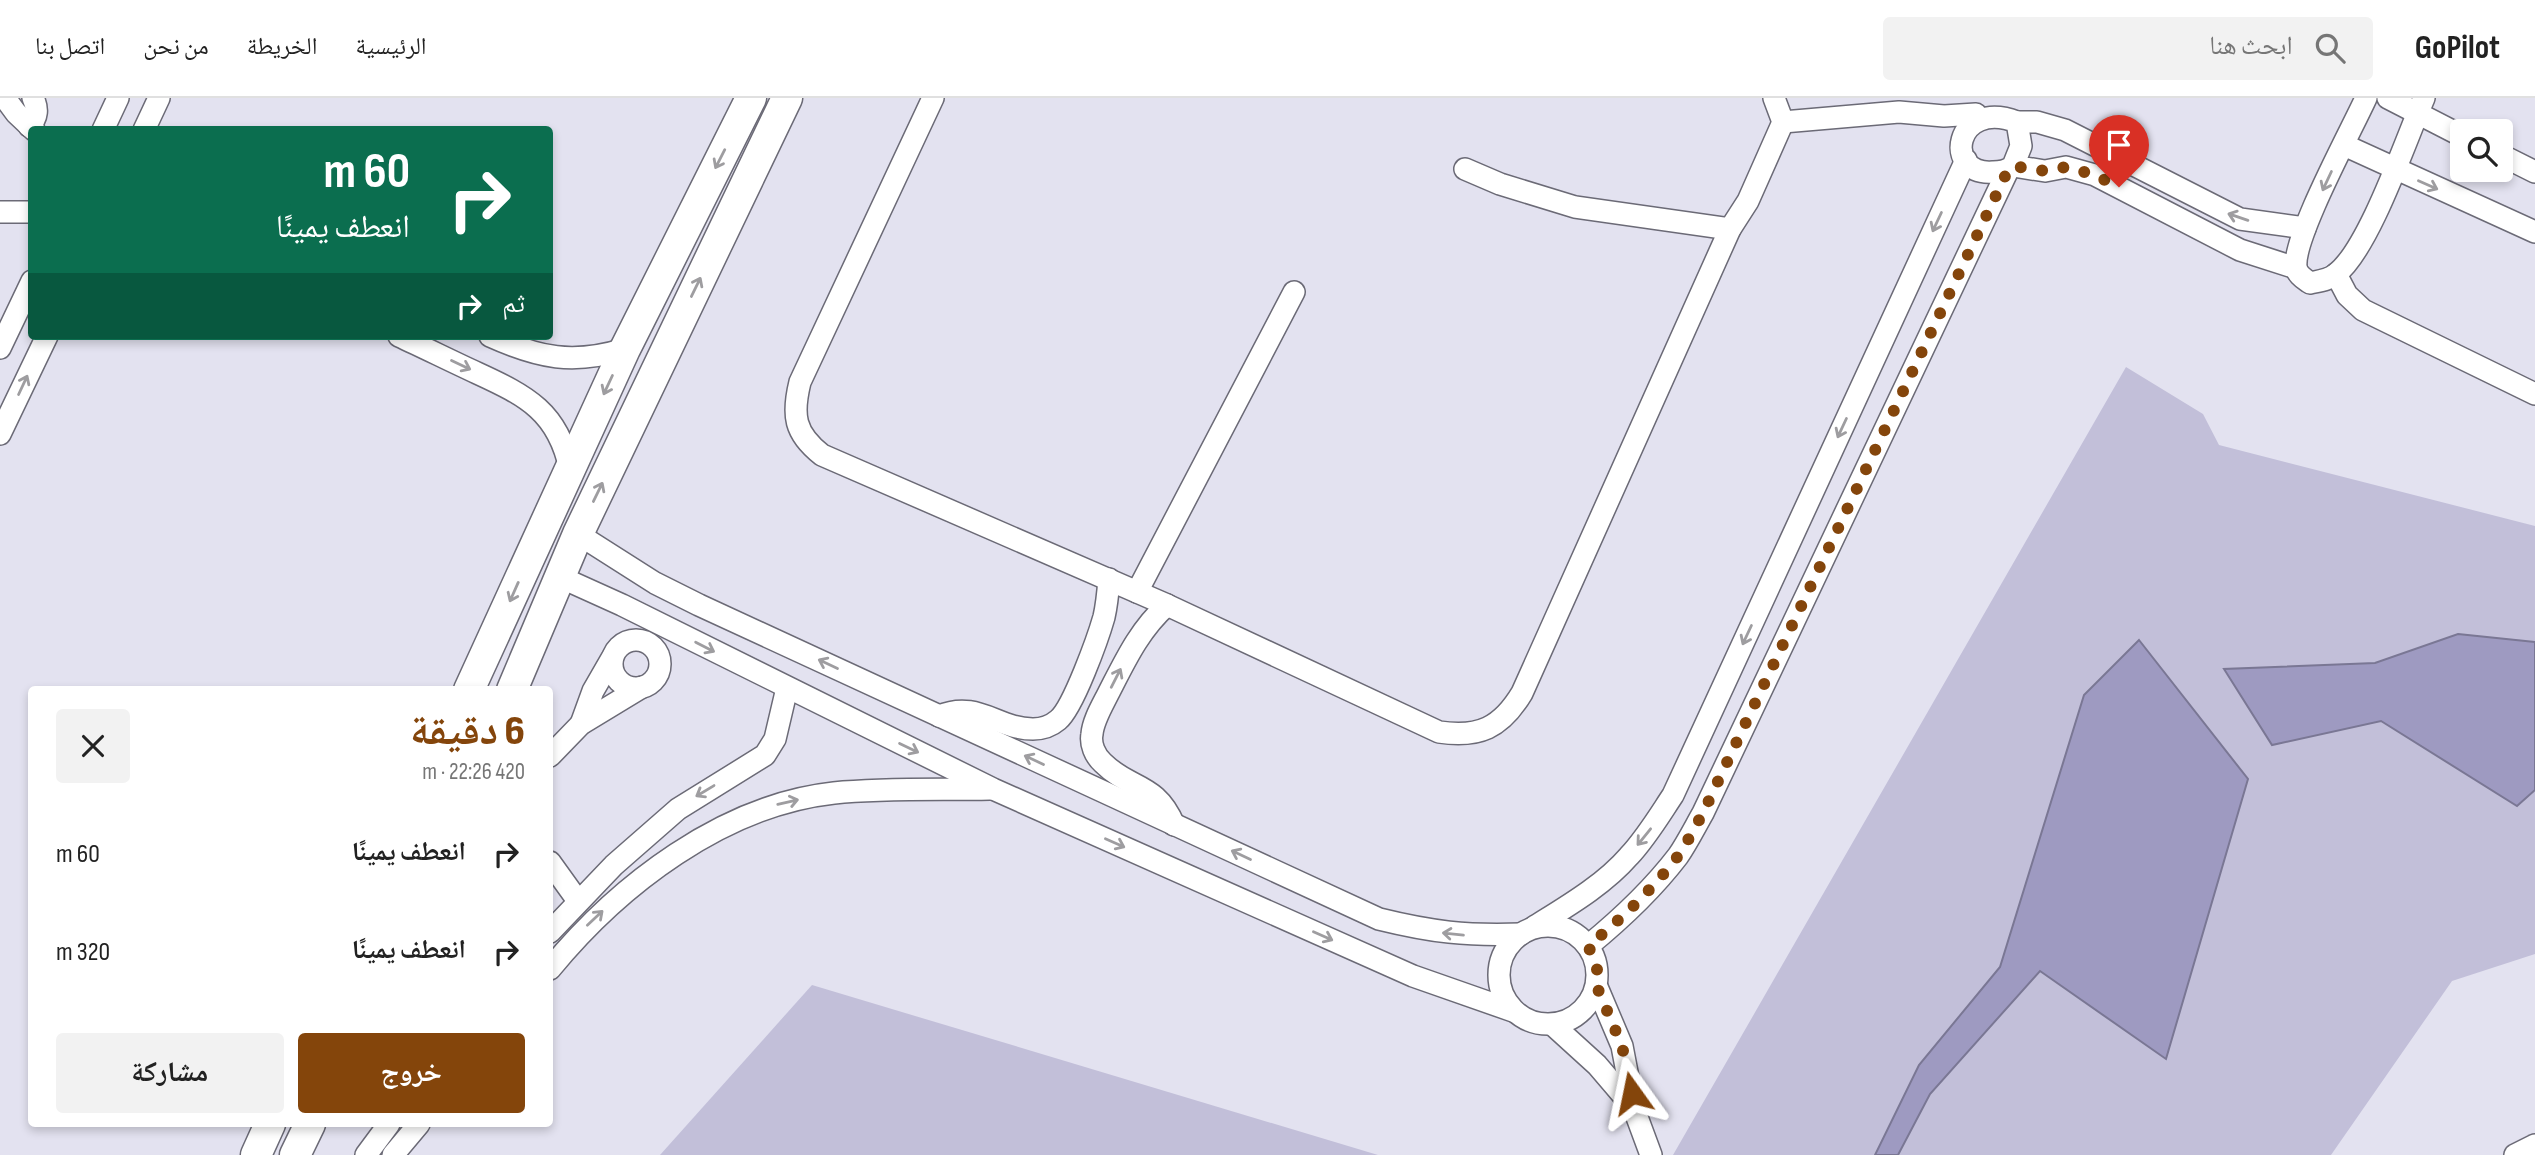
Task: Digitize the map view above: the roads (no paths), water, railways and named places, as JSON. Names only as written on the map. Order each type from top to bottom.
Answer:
[{"type":"street","points":[[5,98],[29,126]]},
{"type":"street","points":[[32,126],[37,114],[33,98]]},
{"type":"street","points":[[105,126],[118,98]]},
{"type":"street","points":[[147,126],[159,98]]},
{"type":"street","points":[[471,686],[625,349],[751,98]]},
{"type":"street","points":[[484,657],[516,682],[578,534],[786,98]]},
{"type":"street","points":[[933,98],[800,382],[795,403],[798,425],[806,442],[822,455],[1167,605],[1439,732],[1459,735],[1478,732],[1497,723],[1511,710],[1522,693],[1730,229],[1748,201],[1783,122],[1774,98]]},
{"type":"street","points":[[2366,98],[2305,228],[2296,268],[2310,283],[2323,281],[2336,274],[2363,238],[2421,106]]},
{"type":"street","points":[[2388,98],[2421,106],[2450,127]]},
{"type":"street","points":[[1783,122],[1899,112],[1944,116],[1994,111],[2017,122],[2037,122],[2065,130],[2240,219],[2305,228]]},
{"type":"street","points":[[1976,114],[1964,126],[1960,143],[1966,160],[1978,170],[1986,172],[2010,168],[2045,171],[2066,167],[2095,175],[2240,250],[2296,268]]},
{"type":"street","points":[[1588,946],[1653,885],[1679,854],[1703,813],[2021,146],[2017,122]]},
{"type":"street","points":[[2344,145],[2535,232]]},
{"type":"street","points":[[1513,1011],[1504,999],[1498,970],[1510,943],[1573,902],[1627,859],[1673,795],[1966,160]]},
{"type":"street","points":[[2513,161],[2535,172]]},
{"type":"street","points":[[1465,169],[1500,184],[1576,207],[1730,229]]},
{"type":"street","points":[[0,212],[28,212]]},
{"type":"street","points":[[2336,274],[2347,295],[2363,310],[2535,394]]},
{"type":"street","points":[[0,348],[28,289]]},
{"type":"street","points":[[1137,592],[1294,292]]},
{"type":"street","points":[[0,434],[45,340]]},
{"type":"street","points":[[407,340],[529,400],[548,417],[564,448],[570,469]]},
{"type":"street","points":[[500,340],[519,349],[552,358],[589,358],[625,349]]},
{"type":"street","points":[[578,534],[640,574],[678,594],[1379,919],[1425,931],[1473,936],[1549,926],[1564,928],[1577,935],[1588,946],[1597,965],[1597,987],[1622,1046],[1634,1109],[1651,1155]]},
{"type":"street","points":[[622,605],[636,601],[641,596],[644,589],[640,574]]},
{"type":"street","points":[[560,577],[622,605],[993,789],[1413,976],[1513,1011],[1532,1022],[1553,1025],[1573,1019],[1588,1005],[1597,987]]},
{"type":"street","points":[[939,716],[952,711],[969,710],[1032,729],[1046,727],[1059,720],[1073,695],[1099,632],[1109,579]]},
{"type":"street","points":[[668,629],[670,612],[678,594]]},
{"type":"street","points":[[1167,605],[1154,617],[1133,646],[1091,733],[1095,753],[1110,768],[1151,791],[1161,801],[1174,825]]},
{"type":"street","points":[[1099,632],[1102,639],[1113,648],[1127,649],[1133,646]]},
{"type":"street","points":[[553,753],[581,724],[651,683],[658,675],[660,665],[659,655],[653,647],[644,641],[634,640],[617,649],[593,691],[581,724]]},
{"type":"street","points":[[612,658],[613,671],[619,681],[630,687],[642,687]]},
{"type":"street","points":[[553,929],[602,877],[678,809],[765,755],[775,739],[787,688]]},
{"type":"street","points":[[1073,695],[1090,693],[1100,700],[1102,706]]},
{"type":"street","points":[[553,965],[578,935],[619,895],[687,848],[730,823],[786,802],[835,793],[993,789]]},
{"type":"street","points":[[553,866],[578,901]]},
{"type":"street","points":[[602,877],[619,895]]},
{"type":"street","points":[[1553,1025],[1597,1065],[1634,1109]]},
{"type":"street","points":[[258,1154],[270,1127]]},
{"type":"street","points":[[295,1155],[309,1127]]},
{"type":"street","points":[[366,1155],[387,1127]]},
{"type":"street","points":[[393,1155],[416,1127]]},
{"type":"street","points":[[2515,1155],[2535,1144]]}]
